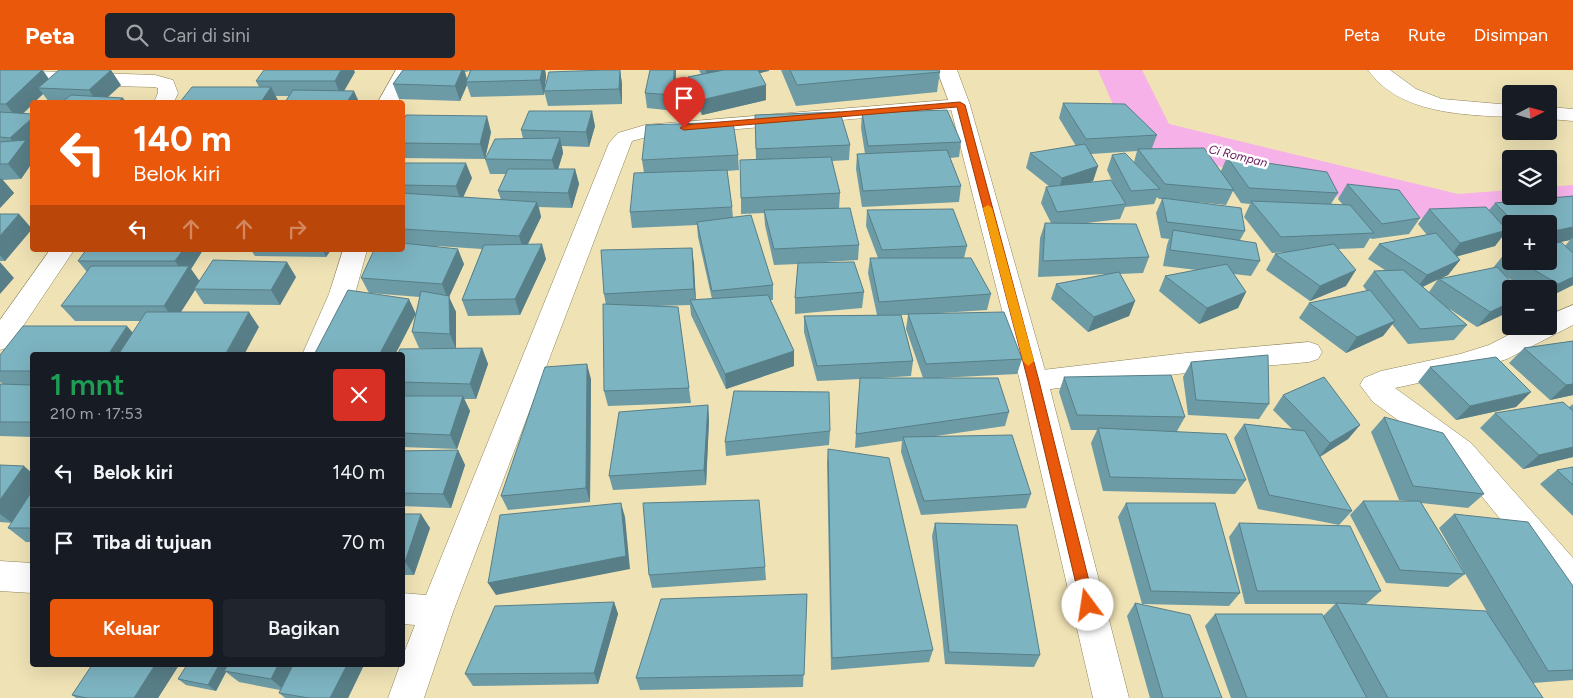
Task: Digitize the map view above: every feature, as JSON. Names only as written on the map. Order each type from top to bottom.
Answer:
[{"type":"street","points":[[14,70],[13,73],[19,78],[155,81],[166,84],[169,89],[169,96],[166,100]]},
{"type":"street","points":[[389,100],[406,70]]},
{"type":"street","points":[[947,70],[960,105],[1034,381],[1111,698]]},
{"type":"street","points":[[1378,70],[1396,88],[1412,96],[1452,107],[1502,110]]},
{"type":"street","points":[[406,698],[436,612],[620,143],[625,138],[645,131],[960,105]]},
{"type":"street","points":[[1558,114],[1573,115]]},
{"type":"street","points":[[0,340],[61,252]]},
{"type":"street","points":[[315,352],[342,294],[354,252]]},
{"type":"street","points":[[1573,314],[1498,352],[1460,364],[1381,381],[1374,385],[1383,394],[1461,451],[1573,582]]},
{"type":"street","points":[[1034,381],[1186,363],[1309,352]]},
{"type":"street","points":[[0,576],[30,578]]},
{"type":"street","points":[[405,608],[436,612]]},
{"type":"building","points":[[0,70],[42,70],[6,104],[0,104]]},
{"type":"building","points":[[59,70],[111,70],[89,90],[38,88]]},
{"type":"building","points":[[264,70],[341,70],[335,81],[256,81]]},
{"type":"building","points":[[403,70],[462,70],[455,86],[393,84]]},
{"type":"building","points":[[471,70],[542,70],[540,80],[466,82]]},
{"type":"building","points":[[620,70],[619,89],[544,91],[549,72]]},
{"type":"building","points":[[650,70],[674,70],[673,95],[645,93]]},
{"type":"building","points":[[724,70],[758,70],[766,85],[701,100],[688,77]]},
{"type":"building","points":[[790,70],[939,70],[940,72],[797,85]]},
{"type":"building","points":[[192,87],[271,87],[262,100],[182,100]]},
{"type":"building","points":[[293,90],[354,91],[348,100],[286,100]]},
{"type":"building","points":[[71,95],[123,98],[120,100],[65,100]]},
{"type":"building","points":[[1063,103],[1125,104],[1157,135],[1086,139]]},
{"type":"building","points":[[947,110],[961,142],[868,146],[862,113]]},
{"type":"building","points":[[529,111],[592,111],[586,132],[521,130]]},
{"type":"building","points":[[0,112],[30,114],[30,120],[10,138],[0,137]]},
{"type":"building","points":[[840,112],[850,145],[756,149],[755,115]]},
{"type":"building","points":[[406,115],[487,116],[480,144],[405,143]]},
{"type":"building","points":[[733,122],[738,155],[642,160],[646,125]]},
{"type":"building","points":[[560,138],[552,160],[485,159],[495,139]]},
{"type":"building","points":[[26,140],[8,164],[0,164],[0,142]]},
{"type":"building","points":[[1085,144],[1098,166],[1062,178],[1030,153]]},
{"type":"building","points":[[1204,148],[1234,190],[1165,184],[1138,149]]},
{"type":"building","points":[[947,150],[961,186],[863,191],[857,154]]},
{"type":"building","points":[[1125,153],[1160,189],[1131,191],[1112,155]]},
{"type":"building","points":[[831,157],[840,193],[741,198],[740,160]]},
{"type":"building","points":[[1227,157],[1327,172],[1338,193],[1249,188]]},
{"type":"building","points":[[405,163],[466,163],[456,186],[405,185]]},
{"type":"building","points":[[508,169],[575,169],[568,193],[498,191]]},
{"type":"building","points":[[727,170],[732,207],[630,212],[634,173]]},
{"type":"building","points":[[1111,180],[1126,204],[1057,212],[1046,187]]},
{"type":"building","points":[[1347,184],[1399,190],[1420,218],[1382,224]]},
{"type":"building","points":[[405,193],[537,202],[519,236],[405,229]]},
{"type":"building","points":[[1573,196],[1573,227],[1557,230],[1557,215],[1507,215],[1495,203],[1502,202],[1502,205],[1557,205],[1557,197]]},
{"type":"building","points":[[1162,198],[1241,208],[1245,231],[1167,222]]},
{"type":"building","points":[[1251,201],[1350,205],[1374,233],[1281,237]]},
{"type":"building","points":[[1486,207],[1502,225],[1502,231],[1460,243],[1429,209]]},
{"type":"building","points":[[850,208],[859,245],[774,249],[764,210]]},
{"type":"building","points":[[953,209],[967,246],[882,250],[867,210]]},
{"type":"building","points":[[0,214],[19,214],[0,236]]},
{"type":"building","points":[[751,215],[773,285],[712,291],[697,222]]},
{"type":"building","points":[[1045,223],[1136,224],[1149,257],[1043,261]]},
{"type":"building","points":[[1173,230],[1256,243],[1260,261],[1170,250]]},
{"type":"building","points":[[1436,233],[1460,260],[1427,275],[1379,244]]},
{"type":"building","points":[[1561,242],[1573,253],[1573,277],[1558,284],[1557,280],[1551,280],[1534,270],[1557,270],[1557,243]]},
{"type":"building","points":[[405,243],[458,249],[442,284],[361,278],[373,252],[405,252]]},
{"type":"building","points":[[542,244],[515,299],[462,300],[484,245]]},
{"type":"building","points":[[1334,244],[1356,270],[1320,286],[1275,254]]},
{"type":"building","points":[[692,248],[694,289],[604,294],[601,250]]},
{"type":"building","points":[[85,252],[182,252],[175,261],[78,261]]},
{"type":"building","points":[[870,258],[971,258],[991,294],[879,302]]},
{"type":"building","points":[[213,260],[287,262],[271,290],[194,289]]},
{"type":"building","points":[[854,262],[864,292],[795,298],[798,263]]},
{"type":"building","points":[[1227,264],[1246,292],[1207,308],[1165,276]]},
{"type":"building","points":[[91,266],[189,266],[164,306],[61,306]]},
{"type":"building","points":[[1497,267],[1509,280],[1502,280],[1502,306],[1490,312],[1439,279]]},
{"type":"building","points":[[1403,270],[1467,325],[1420,329],[1374,271]]},
{"type":"building","points":[[1119,272],[1135,301],[1094,317],[1056,284]]},
{"type":"building","points":[[348,290],[409,299],[381,352],[316,352]]},
{"type":"building","points":[[1370,290],[1395,321],[1357,337],[1309,303]]},
{"type":"building","points":[[421,291],[449,296],[450,334],[412,332]]},
{"type":"building","points":[[768,295],[794,351],[725,374],[690,300]]},
{"type":"building","points":[[603,304],[678,307],[689,388],[604,391]]},
{"type":"building","points":[[146,312],[249,312],[227,352],[120,352]]},
{"type":"building","points":[[1004,312],[1022,359],[926,364],[908,314]]},
{"type":"building","points":[[901,315],[913,361],[817,366],[804,316]]},
{"type":"building","points":[[23,326],[127,326],[110,352],[30,352],[30,371],[0,371],[0,355]]},
{"type":"building","points":[[1573,341],[1573,384],[1566,385],[1524,348]]},
{"type":"building","points":[[482,348],[470,384],[405,382],[405,352],[398,352],[400,349]]},
{"type":"building","points":[[1268,355],[1269,404],[1196,400],[1191,362]]},
{"type":"building","points":[[1496,357],[1531,392],[1470,406],[1430,367]]},
{"type":"building","points":[[587,364],[586,488],[501,496],[545,367]]},
{"type":"building","points":[[1171,375],[1185,417],[1077,415],[1064,377]]},
{"type":"building","points":[[1324,377],[1360,425],[1330,443],[1283,395]]},
{"type":"building","points":[[860,378],[998,378],[1009,412],[856,434]]},
{"type":"building","points":[[0,384],[30,385],[30,422],[0,422]]},
{"type":"building","points":[[734,391],[829,392],[830,431],[725,442]]},
{"type":"building","points":[[405,396],[463,396],[450,435],[405,433]]},
{"type":"building","points":[[1563,402],[1573,411],[1573,447],[1539,455],[1495,413]]},
{"type":"building","points":[[708,405],[704,470],[609,476],[619,412]]},
{"type":"building","points":[[1384,417],[1443,433],[1484,494],[1413,486]]},
{"type":"building","points":[[1244,424],[1305,431],[1352,511],[1269,495]]},
{"type":"building","points":[[1098,428],[1226,434],[1246,480],[1110,477]]},
{"type":"building","points":[[1012,435],[1031,494],[924,501],[903,437]]},
{"type":"building","points":[[828,449],[889,458],[933,650],[832,658]]},
{"type":"building","points":[[458,450],[443,494],[405,493],[405,451]]},
{"type":"building","points":[[0,465],[24,466],[0,500]]},
{"type":"building","points":[[1573,467],[1573,485],[1557,470]]},
{"type":"building","points":[[30,494],[30,528],[8,528]]},
{"type":"building","points":[[759,500],[765,567],[649,575],[643,503]]},
{"type":"building","points":[[1363,501],[1420,501],[1465,574],[1400,570]]},
{"type":"building","points":[[621,503],[626,556],[488,583],[500,515]]},
{"type":"building","points":[[1126,503],[1215,503],[1240,593],[1151,591]]},
{"type":"building","points":[[405,514],[421,514],[405,562]]},
{"type":"building","points":[[1454,514],[1528,522],[1573,586],[1573,670],[1548,671]]},
{"type":"building","points":[[935,523],[1017,525],[1040,655],[949,652]]},
{"type":"building","points":[[1239,523],[1350,526],[1381,591],[1257,591]]},
{"type":"building","points":[[807,594],[804,675],[636,678],[661,599]]},
{"type":"building","points":[[614,602],[594,673],[465,674],[495,606]]},
{"type":"building","points":[[1135,603],[1190,615],[1222,698],[1163,698]]},
{"type":"building","points":[[1336,603],[1486,611],[1543,698],[1388,698]]},
{"type":"building","points":[[1215,614],[1322,614],[1367,698],[1247,698]]},
{"type":"building","points":[[91,667],[154,667],[134,698],[87,698],[72,695]]},
{"type":"building","points":[[186,667],[218,667],[208,685],[178,679]]},
{"type":"building","points":[[227,667],[277,667],[271,679],[224,671]]},
{"type":"building","points":[[292,667],[346,667],[330,698],[309,698],[279,693]]},
{"type":"waterway","name":"Ci Rompan","points":[[1120,70],[1150,134],[1458,211],[1573,201]]},
{"type":"slow traffic","points":[[988,208],[1028,361]]},
{"type":"route","points":[[684,128],[960,105],[1034,381],[1088,605]]}]
